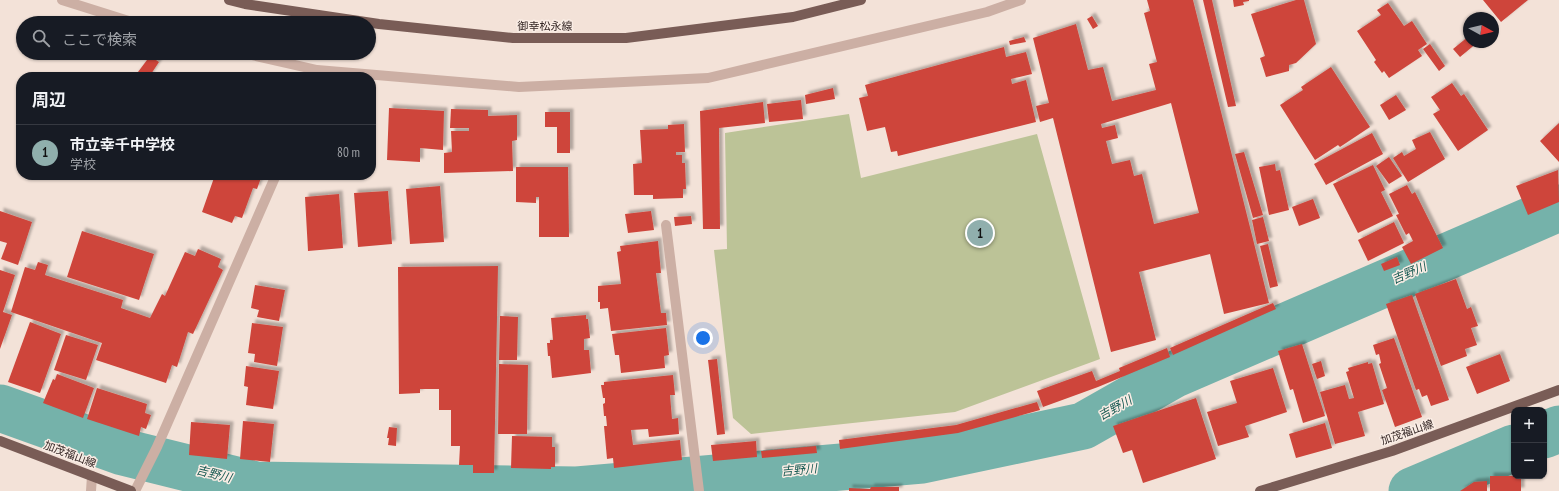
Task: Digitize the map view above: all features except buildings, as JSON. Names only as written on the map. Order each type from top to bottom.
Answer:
[{"type":"main road","name":"御幸松永線","points":[[230,0],[245,4],[325,16]]},
{"type":"main road","name":"御幸松永線","points":[[376,24],[513,38],[626,38],[793,17],[861,0]]},
{"type":"main road","name":"加茂福山線","points":[[1260,491],[1392,451],[1559,390]]},
{"type":"main road","name":"加茂福山線","points":[[0,441],[131,491]]},
{"type":"street","points":[[62,0],[113,16]]},
{"type":"street","points":[[376,77],[519,87],[708,78],[987,12],[1021,0]]},
{"type":"street","points":[[269,60],[312,72]]},
{"type":"street","points":[[135,491],[157,447],[274,180]]},
{"type":"street","points":[[666,225],[699,491]]},
{"type":"street","points":[[90,491],[92,476]]},
{"type":"green space","points":[[849,114],[861,178],[1037,134],[1100,359],[955,412],[751,434],[733,418],[714,250],[727,249],[725,133]]},
{"type":"waterway","name":"吉野川","points":[[0,408],[123,452],[256,485],[577,490],[922,460],[1083,426],[1173,375],[1559,208]]},
{"type":"waterway","points":[[1547,434],[1559,429]]},
{"type":"waterway","points":[[1412,491],[1511,449]]},
{"type":"place","name":"市立幸千中学校","points":[[980,233]]}]
